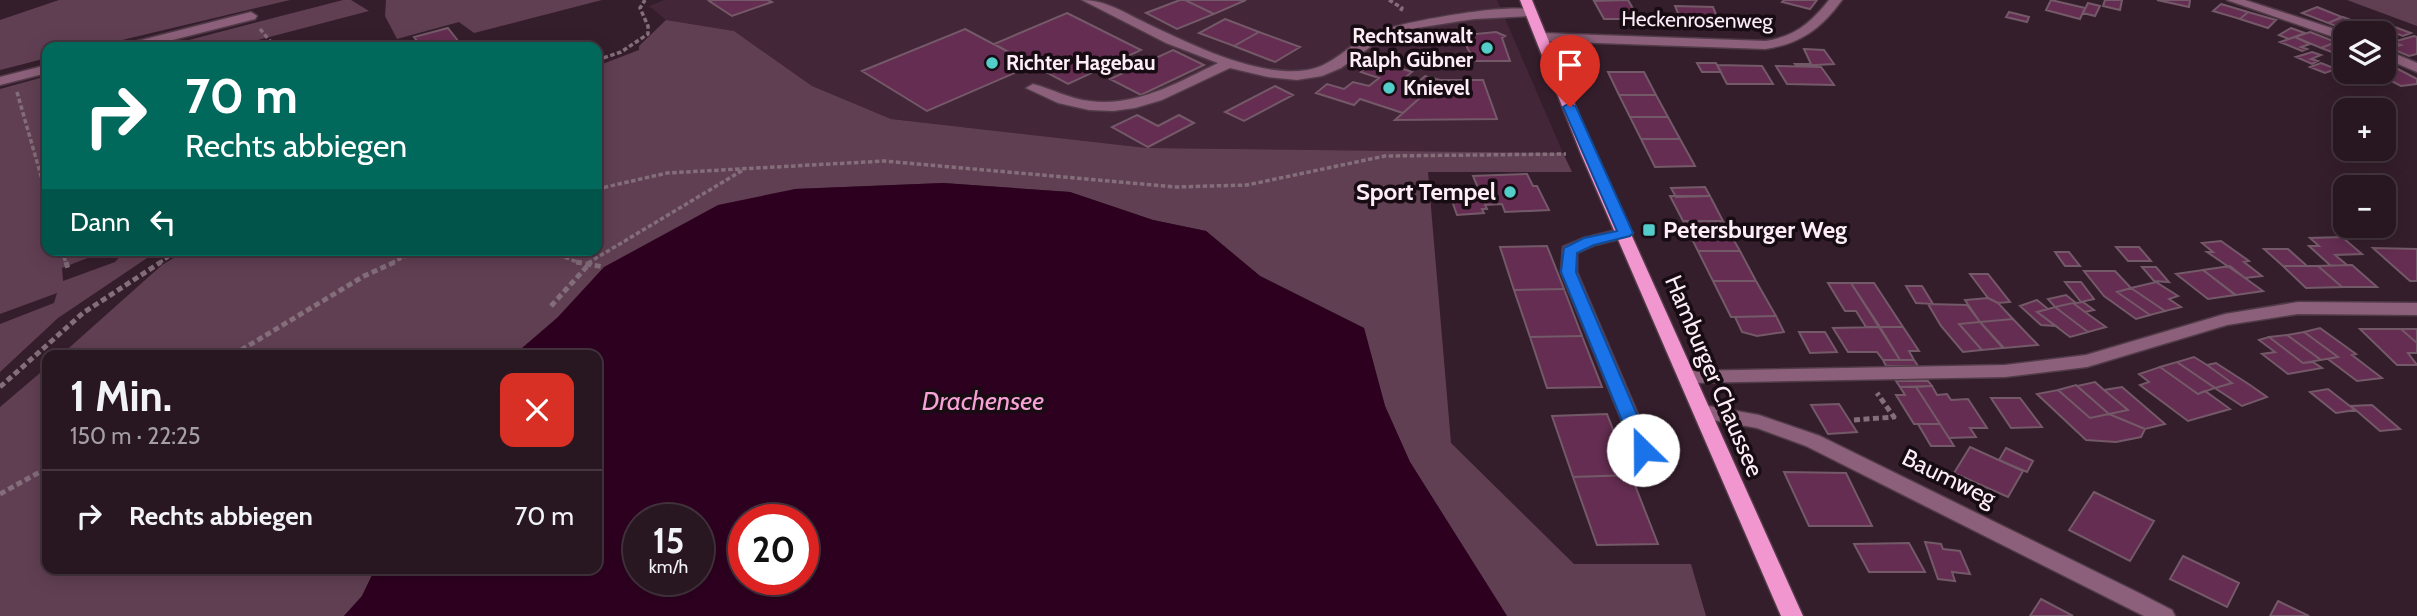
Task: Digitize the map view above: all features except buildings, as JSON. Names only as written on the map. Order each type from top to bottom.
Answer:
[{"type":"main road","name":"Hamburger Chaussee","points":[[1529,6],[1588,154],[1792,616]]},
{"type":"street","points":[[1088,0],[1200,52],[1275,75],[1303,75],[1324,71],[1376,36],[1396,29],[1529,6]]},
{"type":"street","name":"Heckenrosenweg","points":[[1542,37],[1776,45],[1799,38],[1823,17],[1836,0]]},
{"type":"street","points":[[2233,0],[2333,33]]},
{"type":"street","points":[[150,42],[251,16]]},
{"type":"street","points":[[2396,58],[2417,68]]},
{"type":"street","points":[[1033,88],[1076,105],[1123,108],[1150,101],[1231,62]]},
{"type":"street","points":[[6,80],[42,70]]},
{"type":"street","points":[[1625,233],[1590,241],[1569,251],[1569,272],[1654,475]]},
{"type":"street","points":[[1688,377],[2005,372],[2087,361],[2225,320],[2298,308],[2417,309]]},
{"type":"street","name":"Baumweg","points":[[1703,412],[1764,422],[1832,450],[2051,557],[2164,616]]},
{"type":"path","points":[[602,58],[637,43],[648,34],[648,26],[640,8],[645,0]]},
{"type":"path","points":[[6,80],[42,183]]},
{"type":"path","points":[[602,188],[667,173],[884,161],[1176,187],[1247,185],[1385,156],[1588,154]]},
{"type":"path","points":[[602,255],[746,168]]},
{"type":"path","points":[[64,256],[68,269]]},
{"type":"path","points":[[0,387],[83,313],[170,256]]},
{"type":"path","points":[[241,350],[364,276],[406,256]]},
{"type":"path","points":[[561,256],[586,265],[604,267]]},
{"type":"path","points":[[551,306],[586,265],[601,256]]},
{"type":"path","points":[[1854,420],[1894,417],[1865,374]]},
{"type":"path","points":[[0,494],[42,471]]},
{"type":"shaded area","points":[[59,0],[290,0],[114,42],[42,42],[42,59],[0,70],[0,20]]},
{"type":"shaded area","points":[[343,0],[351,0],[369,11],[255,42],[181,42]]},
{"type":"shaded area","points":[[386,0],[602,0],[474,33],[459,22],[397,39],[385,16]]},
{"type":"shaded area","points":[[664,0],[1497,0],[1563,153],[1147,148],[891,119],[812,86],[734,31],[666,20],[649,6]]},
{"type":"shaded area","points":[[2347,0],[2417,0],[2417,26]]},
{"type":"shaded area","points":[[666,20],[734,31],[812,86],[891,119],[1147,148],[1563,153],[1572,172],[1428,172],[1451,443],[1574,564],[1691,564],[1706,616],[1507,616],[1410,462],[1385,406],[1364,328],[1260,276],[1206,231],[1153,220],[1070,192],[943,183],[795,189],[557,318],[520,350],[67,350],[162,265],[177,256],[602,256],[602,64],[639,50],[639,46]]},
{"type":"shaded area","points":[[42,77],[42,256],[93,256],[62,268],[63,281],[115,262],[120,256],[150,256],[58,318],[0,372],[0,324],[54,303],[57,293],[0,314],[0,89]]},
{"type":"shaded area","points":[[42,371],[42,574],[373,574],[362,596],[344,616],[0,616],[0,407]]},
{"type":"water","name":"Drachensee","points":[[943,183],[1070,192],[1153,220],[1206,231],[1260,276],[1364,328],[1385,406],[1410,462],[1507,616],[344,616],[362,596],[373,574],[602,574],[602,350],[520,350],[557,318],[604,267],[718,205],[795,189]]},
{"type":"place","name":"Rechtsanwalt Ralph Gübner","points":[[1487,48]]},
{"type":"place","name":"Richter Hagebau","points":[[992,63]]},
{"type":"place","name":"Knievel","points":[[1389,88]]},
{"type":"place","name":"Sport Tempel","points":[[1510,192]]},
{"type":"place","name":"Petersburger Weg","points":[[1649,230]]},
{"type":"route","points":[[1570,107],[1588,154],[1625,233],[1590,241],[1569,251],[1569,272],[1643,450]]}]
